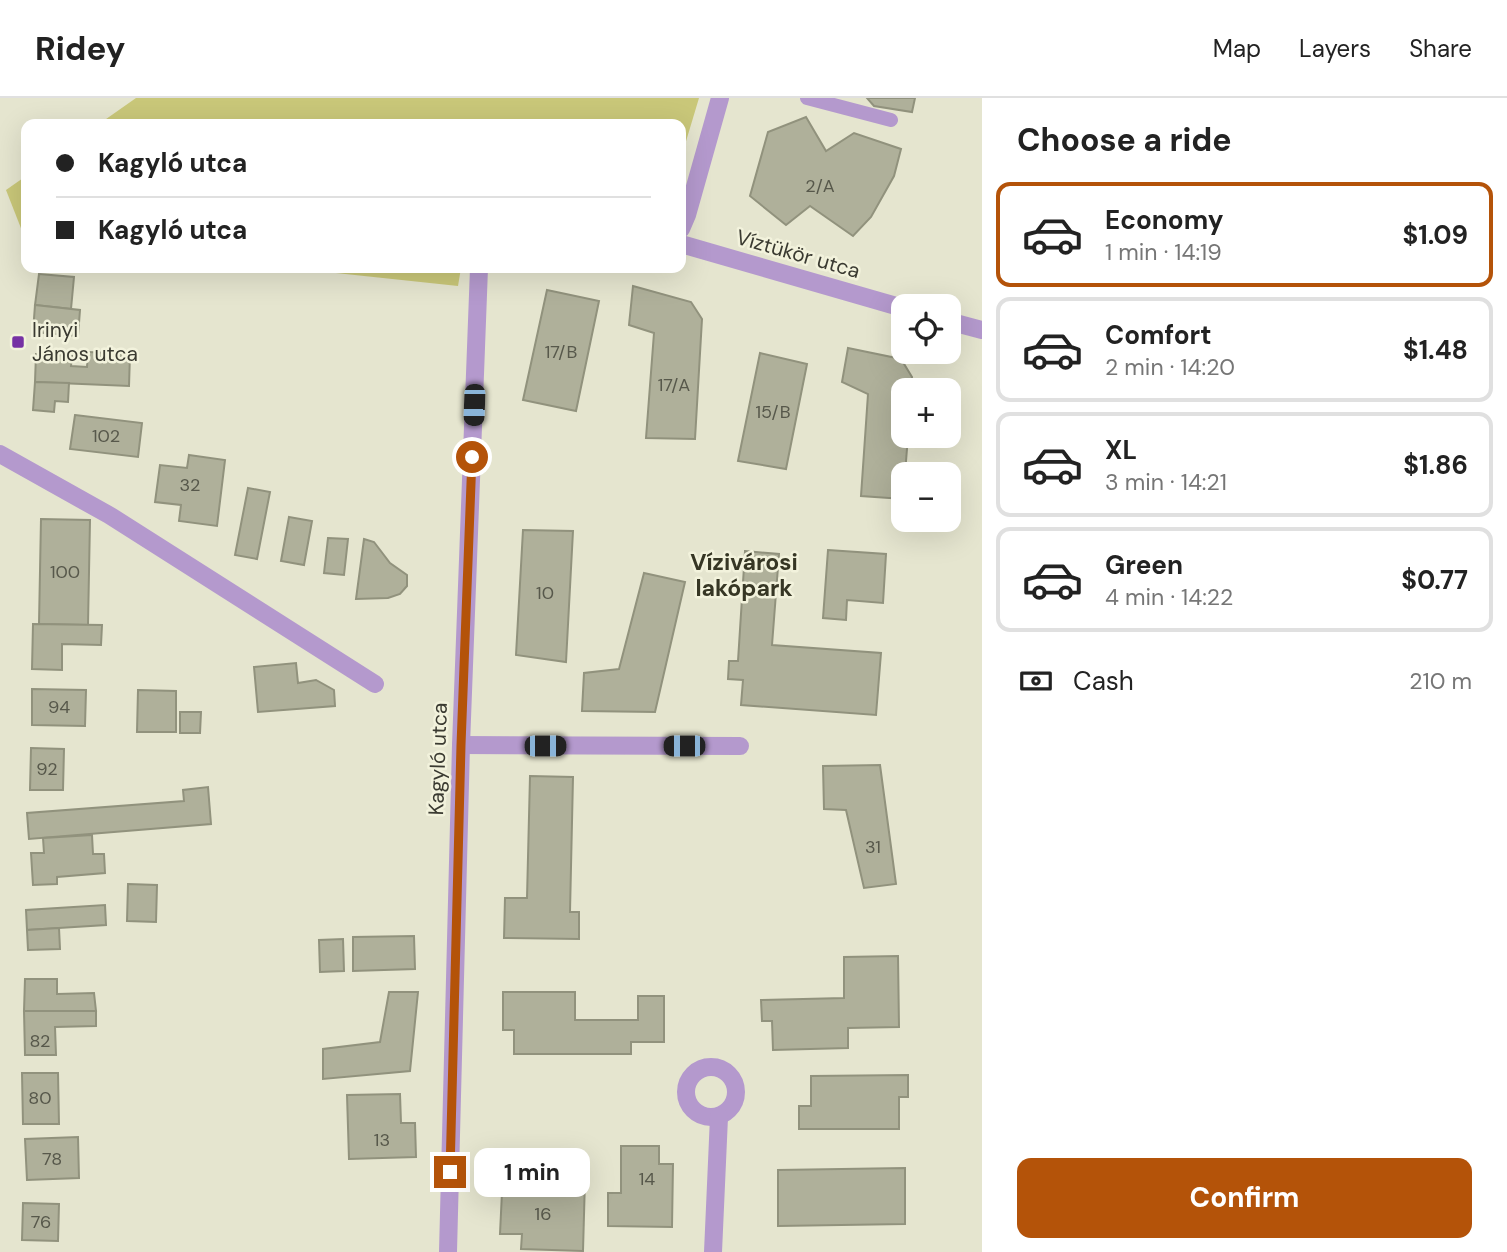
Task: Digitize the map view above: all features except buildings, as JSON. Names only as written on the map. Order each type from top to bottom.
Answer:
[{"type":"street","points":[[686,217],[720,98]]},
{"type":"street","name":"Víztükör utca","points":[[686,245],[891,305]]},
{"type":"street","name":"Kagyló utca","points":[[448,1252],[461,745],[479,273]]},
{"type":"street","points":[[961,324],[982,330]]},
{"type":"street","points":[[0,454],[109,515],[375,684]]},
{"type":"street","points":[[461,745],[740,746]]},
{"type":"street","points":[[713,1252],[719,1116]]},
{"type":"lane","points":[[807,98],[891,120]]},
{"type":"shaded area","points":[[136,98],[699,98],[686,141],[686,119],[106,119]]},
{"type":"shaded area","points":[[21,180],[21,228],[6,190]]},
{"type":"shaded area","points":[[336,273],[460,273],[458,286]]},
{"type":"place","name":"Irinyi János utca","points":[[18,342]]},
{"type":"district","name":"Vízivárosi lakópark","points":[[744,575]]},
{"type":"route","points":[[450,1172],[461,745],[472,457]]}]
